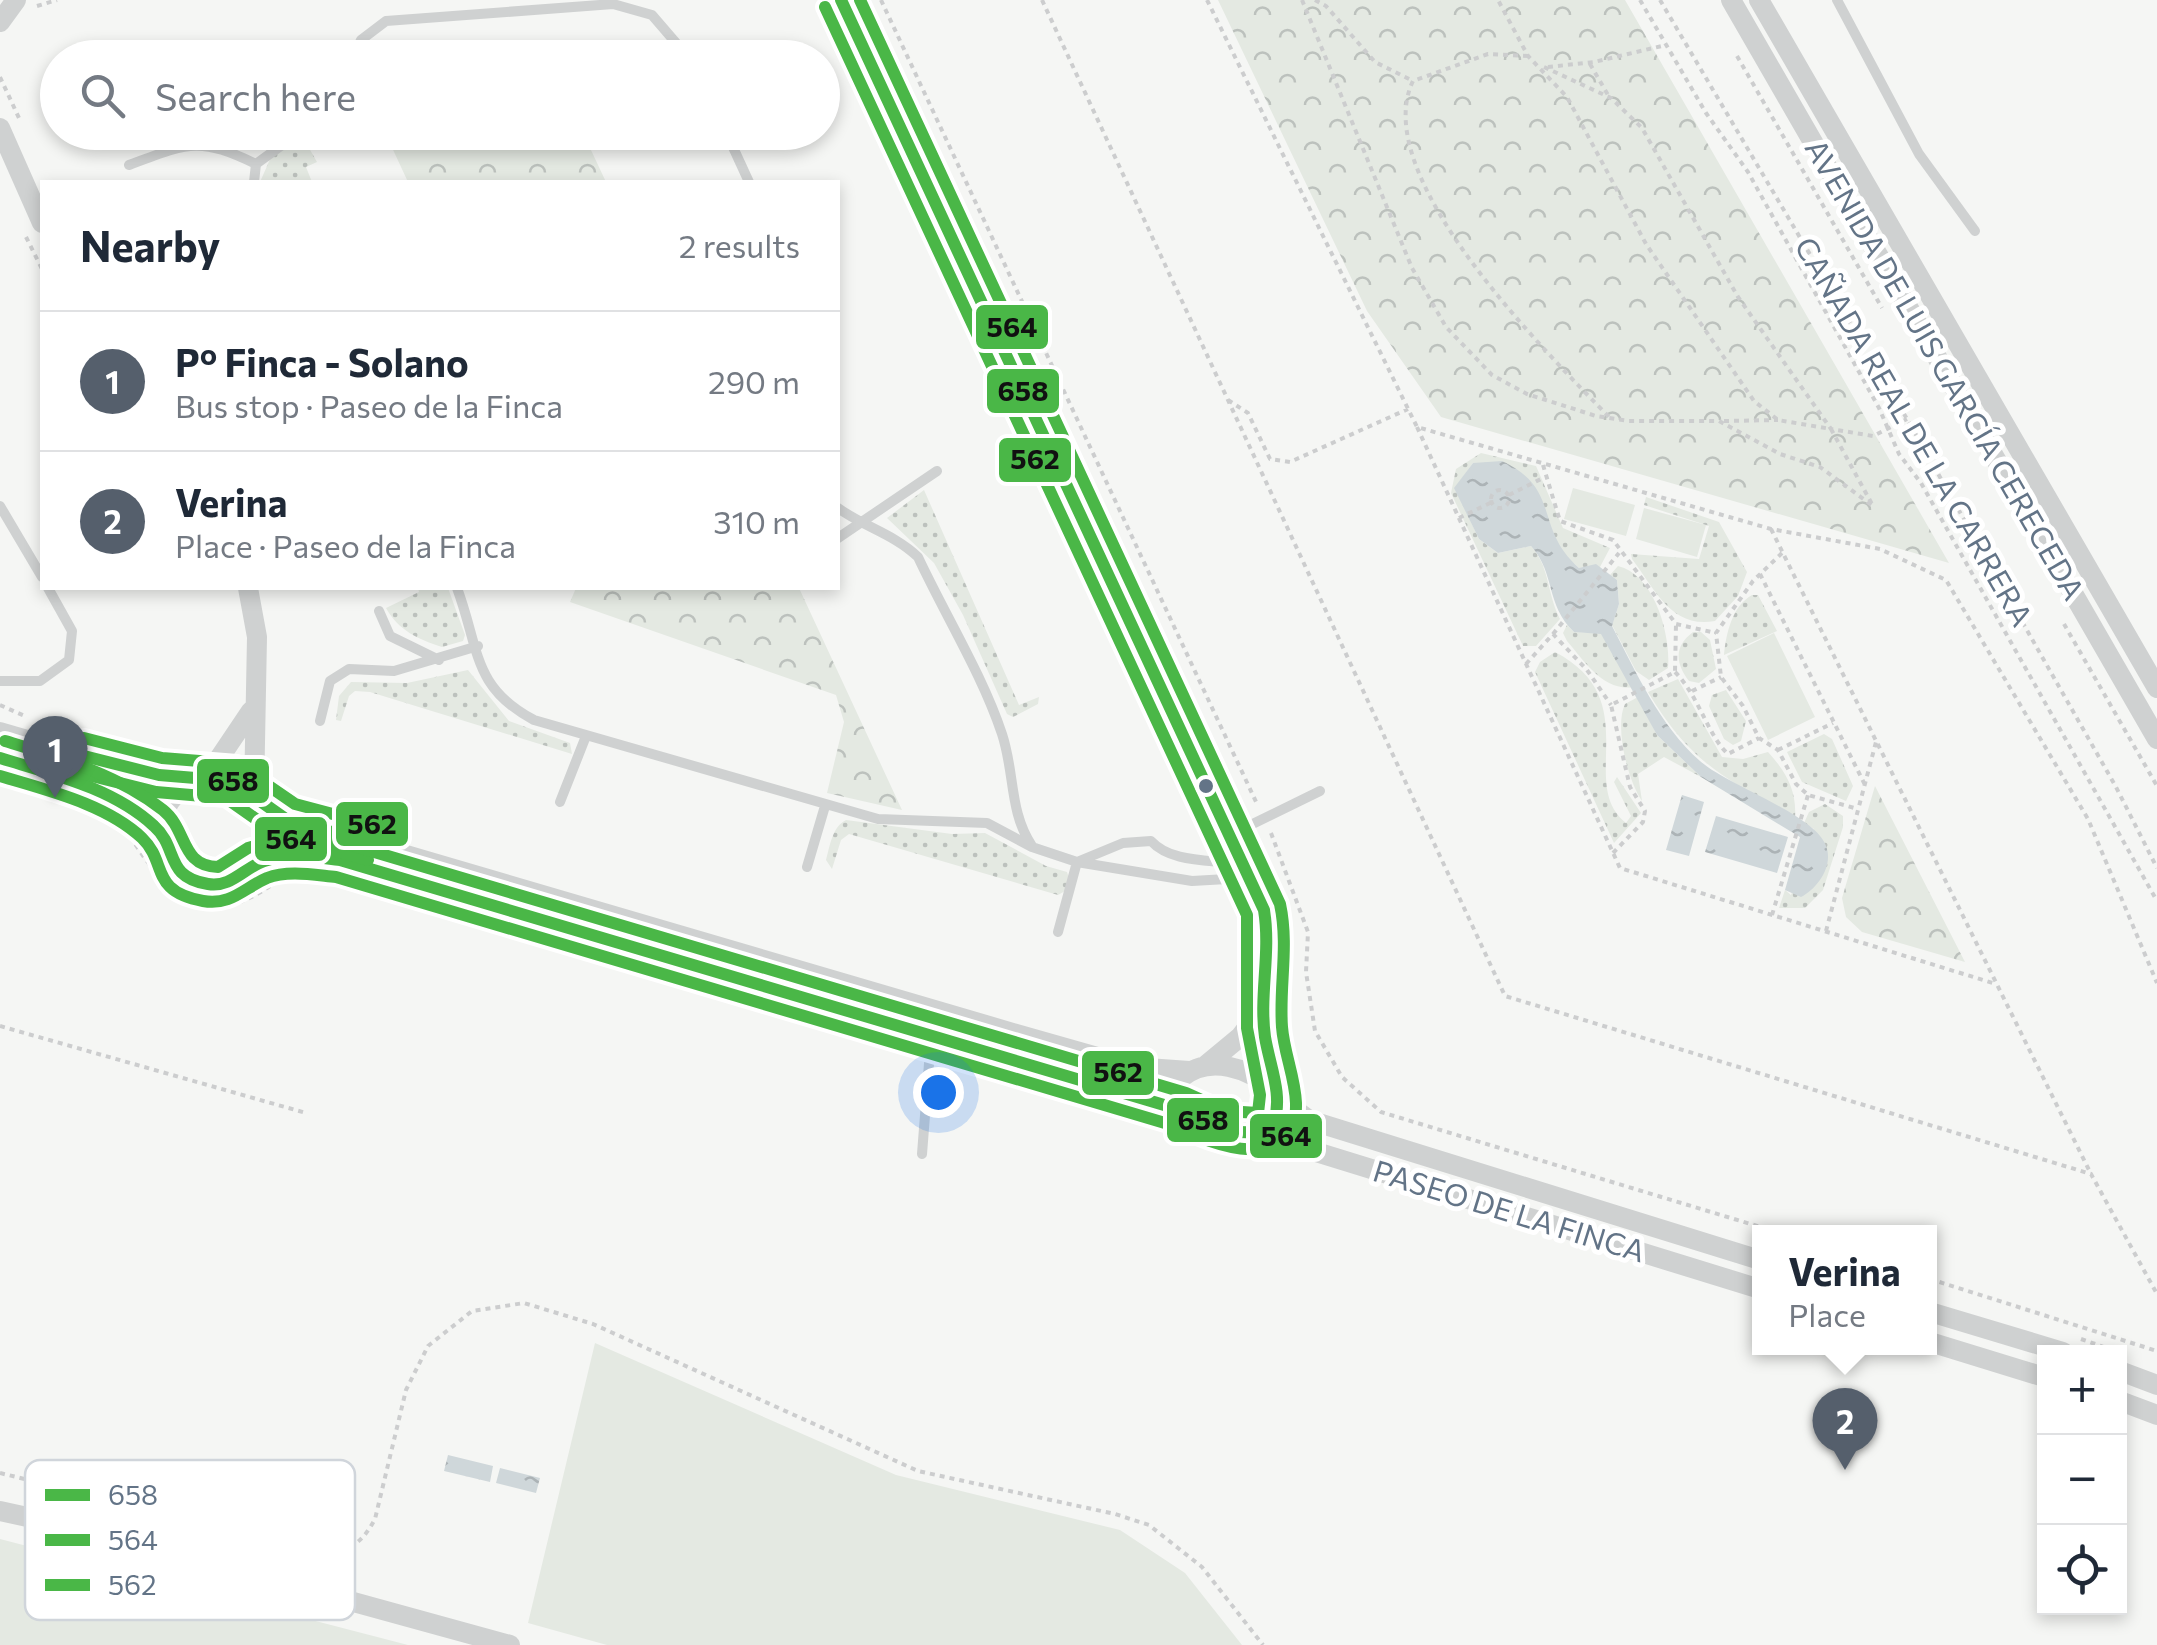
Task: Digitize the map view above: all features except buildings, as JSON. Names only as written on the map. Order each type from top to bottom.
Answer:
[{"type":"street","points":[[0,22],[16,0]]},
{"type":"street","points":[[840,0],[1243,865],[1269,932],[1263,1007],[1276,1118],[1258,1134]]},
{"type":"street","name":"AVENIDA DE LUIS GARCÍA CERECEDA","points":[[1731,0],[2157,739]]},
{"type":"street","name":"AVENIDA DE LUIS GARCÍA CERECEDA","points":[[1759,0],[2157,688]]},
{"type":"street","points":[[0,128],[40,218]]},
{"type":"street","points":[[248,590],[256,637],[257,800],[267,824],[266,845],[258,864]]},
{"type":"street","points":[[255,705],[200,780],[171,801],[160,830],[167,856],[185,876],[210,885],[237,880],[258,864],[305,856],[340,860],[1180,1110],[1176,1088],[1240,1036],[1263,1007]]},
{"type":"street","points":[[0,732],[103,762],[200,780],[232,780],[287,820],[1133,1066],[1197,1068]]},
{"type":"street","points":[[0,758],[94,788],[160,830]]},
{"type":"street","name":"PASEO DE LA FINCA","points":[[1197,1068],[1247,1072],[1310,1120],[1752,1258]]},
{"type":"street","name":"PASEO DE LA FINCA","points":[[1180,1110],[1200,1120],[1258,1134],[1752,1287]]},
{"type":"street","points":[[1937,1314],[2040,1345]]},
{"type":"street","points":[[1937,1344],[2037,1375]]},
{"type":"street","points":[[2127,1374],[2157,1385]]},
{"type":"street","points":[[2127,1404],[2157,1416]]},
{"type":"street","points":[[0,1511],[25,1516]]},
{"type":"street","points":[[355,1602],[510,1645]]},
{"type":"lane","points":[[1837,0],[1919,154],[1975,231]]},
{"type":"lane","points":[[361,40],[386,21],[613,4],[652,15],[674,40]]},
{"type":"lane","points":[[129,165],[170,150]]},
{"type":"lane","points":[[227,150],[256,164]]},
{"type":"lane","points":[[254,180],[256,164],[275,150]]},
{"type":"lane","points":[[735,150],[749,180]]},
{"type":"lane","points":[[840,537],[937,471]]},
{"type":"lane","points":[[0,506],[40,574]]},
{"type":"lane","points":[[840,510],[859,524],[899,539],[918,557],[1001,730],[1013,771],[1018,825],[1032,847]]},
{"type":"lane","points":[[0,681],[40,682],[69,660],[72,631],[49,590]]},
{"type":"lane","points":[[458,590],[478,646],[485,682],[502,703],[534,720],[825,806],[878,818],[986,823],[1032,847],[1076,862],[1192,881],[1226,879],[1243,865]]},
{"type":"lane","points":[[379,611],[390,636],[440,660]]},
{"type":"lane","points":[[320,721],[330,681],[348,669],[394,671],[478,646]]},
{"type":"lane","points":[[560,802],[586,736]]},
{"type":"lane","points":[[1229,835],[1320,791]]},
{"type":"lane","points":[[807,867],[825,806]]},
{"type":"lane","points":[[1076,862],[1122,844],[1151,841],[1160,851],[1174,855],[1243,865]]},
{"type":"lane","points":[[1058,932],[1076,862]]},
{"type":"lane","points":[[922,1154],[931,1038]]},
{"type":"path","points":[[881,0],[1264,818],[1308,932],[1306,972],[1316,1030],[1342,1077],[1381,1112],[1754,1225]]},
{"type":"path","points":[[1042,0],[1505,996],[2091,1174]]},
{"type":"path","points":[[1207,0],[1417,427],[1620,868],[1996,984]]},
{"type":"path","points":[[1302,0],[1342,90],[1400,245],[1446,327],[1492,375],[1526,394],[1610,418],[1778,420],[1873,436],[1907,419]]},
{"type":"path","points":[[1315,0],[1326,6],[1375,62],[1413,81]]},
{"type":"path","points":[[1498,0],[1528,56],[1543,67],[1611,98]]},
{"type":"path","points":[[1640,0],[1706,113],[1748,172],[1888,428],[2157,901]]},
{"type":"path","name":"CAÑADA REAL DE LA CARRERA","points":[[1660,0],[1907,419],[2116,787],[2157,868]]},
{"type":"path","points":[[1543,67],[1589,62],[1667,44]]},
{"type":"path","points":[[1528,56],[1488,54],[1413,81],[1405,98],[1404,121],[1414,168],[1438,211],[1492,288],[1610,418]]},
{"type":"path","points":[[1589,62],[1611,98],[1642,128],[1664,161],[1738,297],[1830,429],[1872,506],[1820,467],[1780,454],[1719,421]]},
{"type":"path","points":[[1543,67],[1590,135],[1646,244],[1754,401],[1778,420]]},
{"type":"path","points":[[1228,400],[1248,413],[1270,459],[1290,462],[1408,409]]},
{"type":"path","points":[[1417,427],[1770,529],[1880,549],[1946,580],[2088,820],[2157,982]]},
{"type":"path","points":[[1542,463],[1560,520],[1613,540],[1676,624],[1716,633]]},
{"type":"path","points":[[1459,518],[1491,502],[1495,491],[1508,495],[1545,477]]},
{"type":"path","points":[[1491,502],[1502,508],[1508,495]]},
{"type":"path","points":[[1770,529],[2091,1174],[2157,1294]]},
{"type":"path","points":[[1526,664],[1619,553]]},
{"type":"path","points":[[1782,553],[1760,574],[1716,633],[1721,677],[1743,706],[1759,738],[1778,750],[1796,784],[1808,795],[1858,810]]},
{"type":"path","points":[[1760,574],[1865,784]]},
{"type":"path","points":[[1676,624],[1675,672],[1692,691],[1717,744],[1728,754],[1759,738]]},
{"type":"path","points":[[1553,634],[1588,670],[1611,706],[1630,787],[1645,811],[1642,822],[1612,853]]},
{"type":"path","points":[[1611,706],[1675,672]]},
{"type":"path","points":[[1692,691],[1721,677]]},
{"type":"path","points":[[0,705],[36,721]]},
{"type":"path","points":[[1778,750],[1834,723]]},
{"type":"path","points":[[1826,931],[1876,742]]},
{"type":"path","points":[[1772,915],[1808,795]]},
{"type":"path","points":[[122,822],[162,882],[207,909],[224,909],[286,877]]},
{"type":"path","points":[[0,1026],[306,1112]]},
{"type":"path","points":[[1937,1281],[2157,1351]]},
{"type":"path","points":[[355,1543],[366,1536],[376,1520],[406,1390],[428,1346],[472,1311],[524,1303],[593,1324],[918,1471],[1149,1525],[1202,1567],[1262,1645]]},
{"type":"path","points":[[0,1472],[25,1478]]},
{"type":"green space","points":[[1218,0],[1625,0],[1949,563],[1441,417],[1367,311]]},
{"type":"green space","points":[[282,150],[310,150],[317,162],[306,167],[311,180],[261,180],[271,157]]},
{"type":"green space","points":[[393,150],[591,150],[605,180],[407,180]]},
{"type":"green space","points":[[1481,453],[1536,466],[1563,528],[1610,548],[1600,567],[1579,568],[1558,549],[1549,524],[1473,463],[1455,488],[1479,539],[1498,553],[1531,546],[1545,572],[1560,619],[1536,646],[1523,646],[1451,493],[1456,469]]},
{"type":"green space","points":[[1573,488],[1635,505],[1626,536],[1564,519]]},
{"type":"green space","points":[[924,490],[1019,705],[1039,697],[1038,704],[1013,717],[1007,714],[963,615],[934,563],[887,518]]},
{"type":"green space","points":[[1646,497],[1719,522],[1747,572],[1738,596],[1715,621],[1700,622],[1675,613],[1632,559],[1631,554],[1699,559],[1709,526],[1644,505]]},
{"type":"green space","points":[[1644,508],[1706,525],[1697,557],[1636,539]]},
{"type":"green space","points":[[1618,566],[1642,581],[1663,624],[1668,668],[1649,680],[1636,671],[1612,625],[1619,604],[1617,580],[1610,575]]},
{"type":"green space","points":[[449,590],[465,635],[463,641],[442,647],[397,623],[386,608],[419,592]]},
{"type":"green space","points":[[575,590],[800,590],[902,810],[827,793],[844,722],[836,695],[570,602]]},
{"type":"green space","points":[[1752,595],[1758,595],[1777,631],[1724,655],[1735,613]]},
{"type":"green space","points":[[1567,625],[1574,632],[1601,633],[1634,687],[1613,685],[1596,674],[1567,641],[1563,633]]},
{"type":"green space","points":[[1693,632],[1701,632],[1710,640],[1716,669],[1699,683],[1689,681],[1679,662],[1682,644]]},
{"type":"green space","points":[[1774,633],[1815,717],[1768,740],[1727,656]]},
{"type":"green space","points":[[1555,652],[1582,672],[1598,693],[1605,717],[1607,787],[1612,806],[1626,823],[1631,816],[1614,782],[1617,777],[1641,813],[1614,843],[1535,672],[1540,662]]},
{"type":"green space","points":[[468,670],[509,721],[570,743],[572,754],[370,692],[355,691],[349,696],[341,721],[336,720],[339,696],[351,682],[407,683]]},
{"type":"green space","points":[[1678,679],[1722,757],[1743,759],[1768,752],[1774,759],[1792,790],[1795,818],[1729,780],[1679,736],[1648,692]]},
{"type":"green space","points":[[1726,690],[1746,721],[1741,741],[1733,745],[1724,739],[1709,706],[1712,695]]},
{"type":"green space","points":[[1638,697],[1657,735],[1701,777],[1664,757],[1638,774],[1642,801],[1628,768],[1621,726],[1625,704]]},
{"type":"green space","points":[[1824,734],[1832,739],[1853,786],[1846,801],[1802,782],[1787,752]]},
{"type":"green space","points":[[1875,786],[1965,962],[1862,932],[1846,917],[1842,898]]},
{"type":"green space","points":[[1825,804],[1843,816],[1843,827],[1823,890],[1805,908],[1779,908],[1785,890],[1791,895],[1814,829],[1804,823],[1809,812]]},
{"type":"green space","points":[[846,820],[952,834],[985,833],[1046,866],[1067,872],[1069,878],[1065,891],[1058,895],[849,834],[841,840],[832,869],[826,860],[830,843]]},
{"type":"green space","points":[[595,1343],[896,1475],[1120,1530],[1185,1573],[1242,1645],[607,1645],[528,1623]]},
{"type":"green space","points":[[0,1539],[25,1545],[25,1620],[312,1620],[408,1645],[0,1645]]},
{"type":"water","points":[[1502,461],[1533,484],[1556,538],[1579,568],[1596,564],[1617,580],[1619,604],[1612,626],[1673,732],[1713,771],[1789,812],[1819,834],[1828,861],[1818,883],[1807,893],[1801,897],[1785,890],[1800,837],[1701,777],[1657,735],[1601,634],[1574,632],[1565,621],[1544,567],[1531,546],[1498,553],[1479,539],[1454,488],[1473,463]]},
{"type":"water","points":[[1682,795],[1704,802],[1689,856],[1666,850]]},
{"type":"water","points":[[1716,816],[1788,837],[1777,873],[1705,852]]},
{"type":"water","points":[[448,1455],[493,1466],[490,1482],[444,1471]]},
{"type":"water","points":[[500,1468],[540,1478],[536,1493],[496,1483]]},
{"type":"transit line","name":"658","points":[[0,758],[81,784],[138,813],[162,835],[178,868],[194,880],[224,883],[257,864],[282,857],[340,860],[1181,1110],[1228,1130],[1252,1132],[1274,1123],[1276,1091],[1263,1005],[1264,910],[841,0]]},
{"type":"transit line","name":"564","points":[[0,776],[111,816],[150,847],[162,875],[174,890],[203,901],[222,901],[267,878],[284,874],[336,877],[1175,1126],[1230,1147],[1268,1148],[1283,1140],[1293,1126],[1296,1103],[1282,1027],[1284,935],[1280,904],[860,0]]},
{"type":"transit line","name":"562","points":[[5,741],[87,768],[145,797],[171,818],[190,854],[206,865],[218,867],[248,848],[272,841],[344,843],[1186,1093],[1226,1111],[1258,1113],[1260,1095],[1247,1028],[1247,915],[825,7]]},
{"type":"transit line","name":"562","points":[[84,738],[162,758],[237,764],[295,804],[378,826]]},
{"type":"transit line","name":"658","points":[[80,755],[159,775],[232,781],[287,820],[373,843]]},
{"type":"transit line","name":"564","points":[[76,772],[156,792],[226,798],[280,836],[368,860]]},
{"type":"place","name":"Pº Finca - Solano","points":[[55,798]]},
{"type":"place","name":"Verina","points":[[1845,1470]]}]
